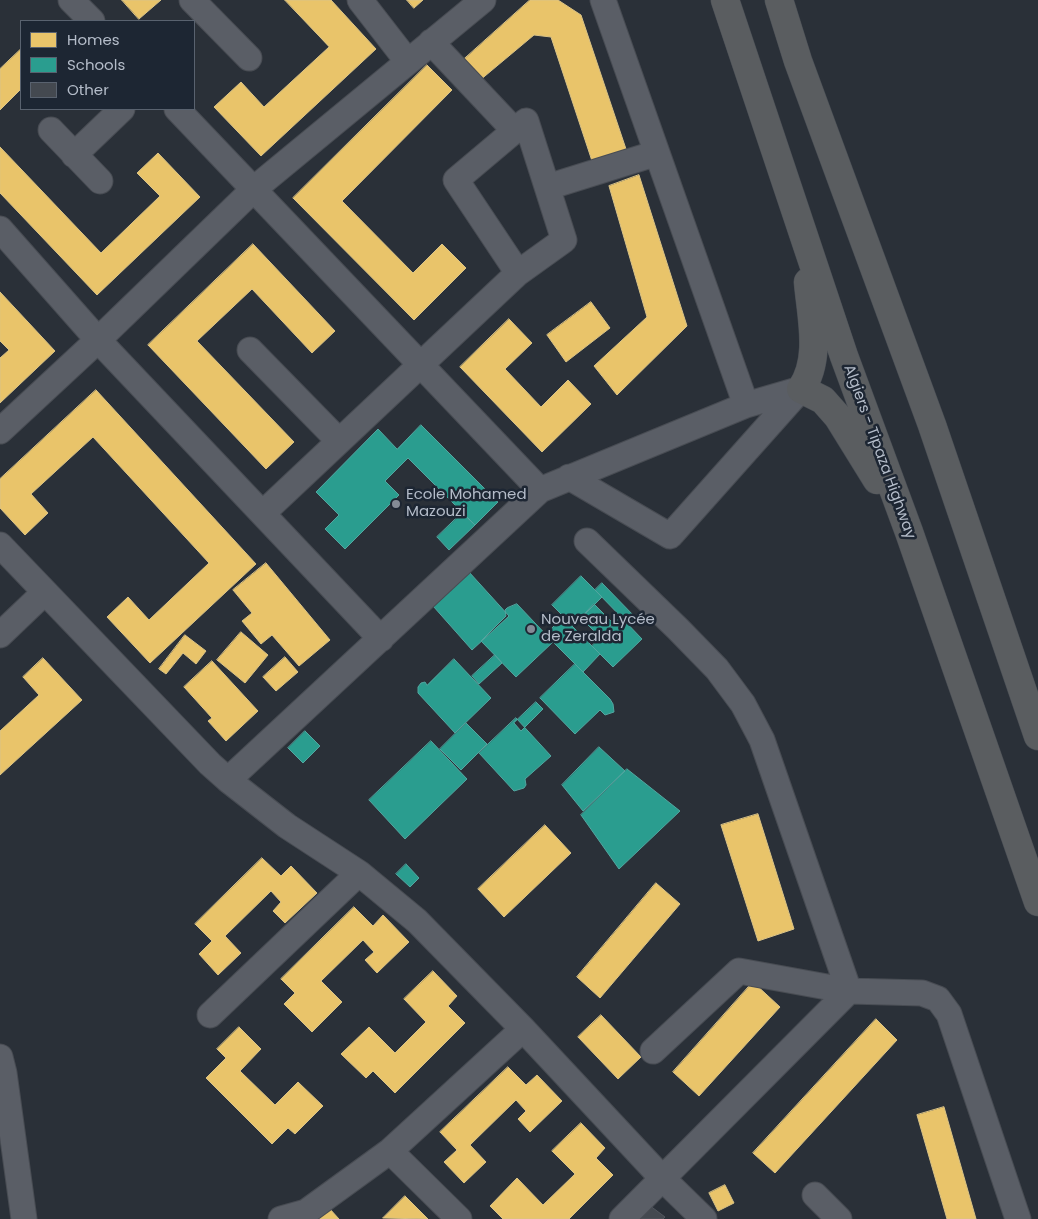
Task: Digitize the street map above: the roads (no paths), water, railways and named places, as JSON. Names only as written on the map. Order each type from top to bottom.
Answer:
[{"type":"highway","name":"Algiers - Tipaza Highway","points":[[725,0],[844,356],[909,532],[1038,902]]},
{"type":"highway","points":[[779,0],[798,61],[932,425],[1038,736]]},
{"type":"highway","points":[[804,234],[814,343],[810,371],[801,389],[823,400],[838,417],[909,532]]},
{"type":"street","points":[[71,0],[91,20]]},
{"type":"street","points":[[360,0],[408,62]]},
{"type":"street","points":[[0,430],[98,340],[254,189],[483,0]]},
{"type":"street","points":[[603,0],[746,405]]},
{"type":"street","points":[[197,13],[249,58]]},
{"type":"street","points":[[432,42],[514,130]]},
{"type":"street","points":[[74,154],[121,110]]},
{"type":"street","points":[[178,110],[540,490]]},
{"type":"street","points":[[262,513],[518,273],[564,240],[526,121],[456,180],[518,273]]},
{"type":"street","points":[[51,130],[100,181]]},
{"type":"street","points":[[548,187],[657,153]]},
{"type":"street","points":[[0,229],[98,340],[381,638]]},
{"type":"street","points":[[250,350],[339,441]]},
{"type":"street","points":[[228,780],[540,490],[746,405],[801,389]]},
{"type":"street","points":[[569,477],[670,536],[801,389]]},
{"type":"street","points":[[587,541],[678,628],[717,669],[742,704],[762,740],[849,992]]},
{"type":"street","points":[[0,545],[210,764],[286,826],[359,873],[417,921],[523,1029],[663,1179],[704,1219]]},
{"type":"street","points":[[0,635],[45,592]]},
{"type":"street","points":[[210,1015],[359,873]]},
{"type":"street","points":[[653,1051],[738,970],[849,992],[922,994],[938,999],[949,1014],[1018,1219]]},
{"type":"street","points":[[622,1219],[849,992]]},
{"type":"street","points":[[290,1218],[306,1212],[390,1152],[523,1029]]},
{"type":"street","points":[[1,1069],[24,1219]]},
{"type":"street","points":[[390,1152],[459,1219]]},
{"type":"street","points":[[815,1195],[839,1219]]},
{"type":"place","name":"Ecole Mohamed Mazouzi","points":[[396,504]]},
{"type":"place","name":"Nouveau Lycée de Zeralda","points":[[531,629]]}]
